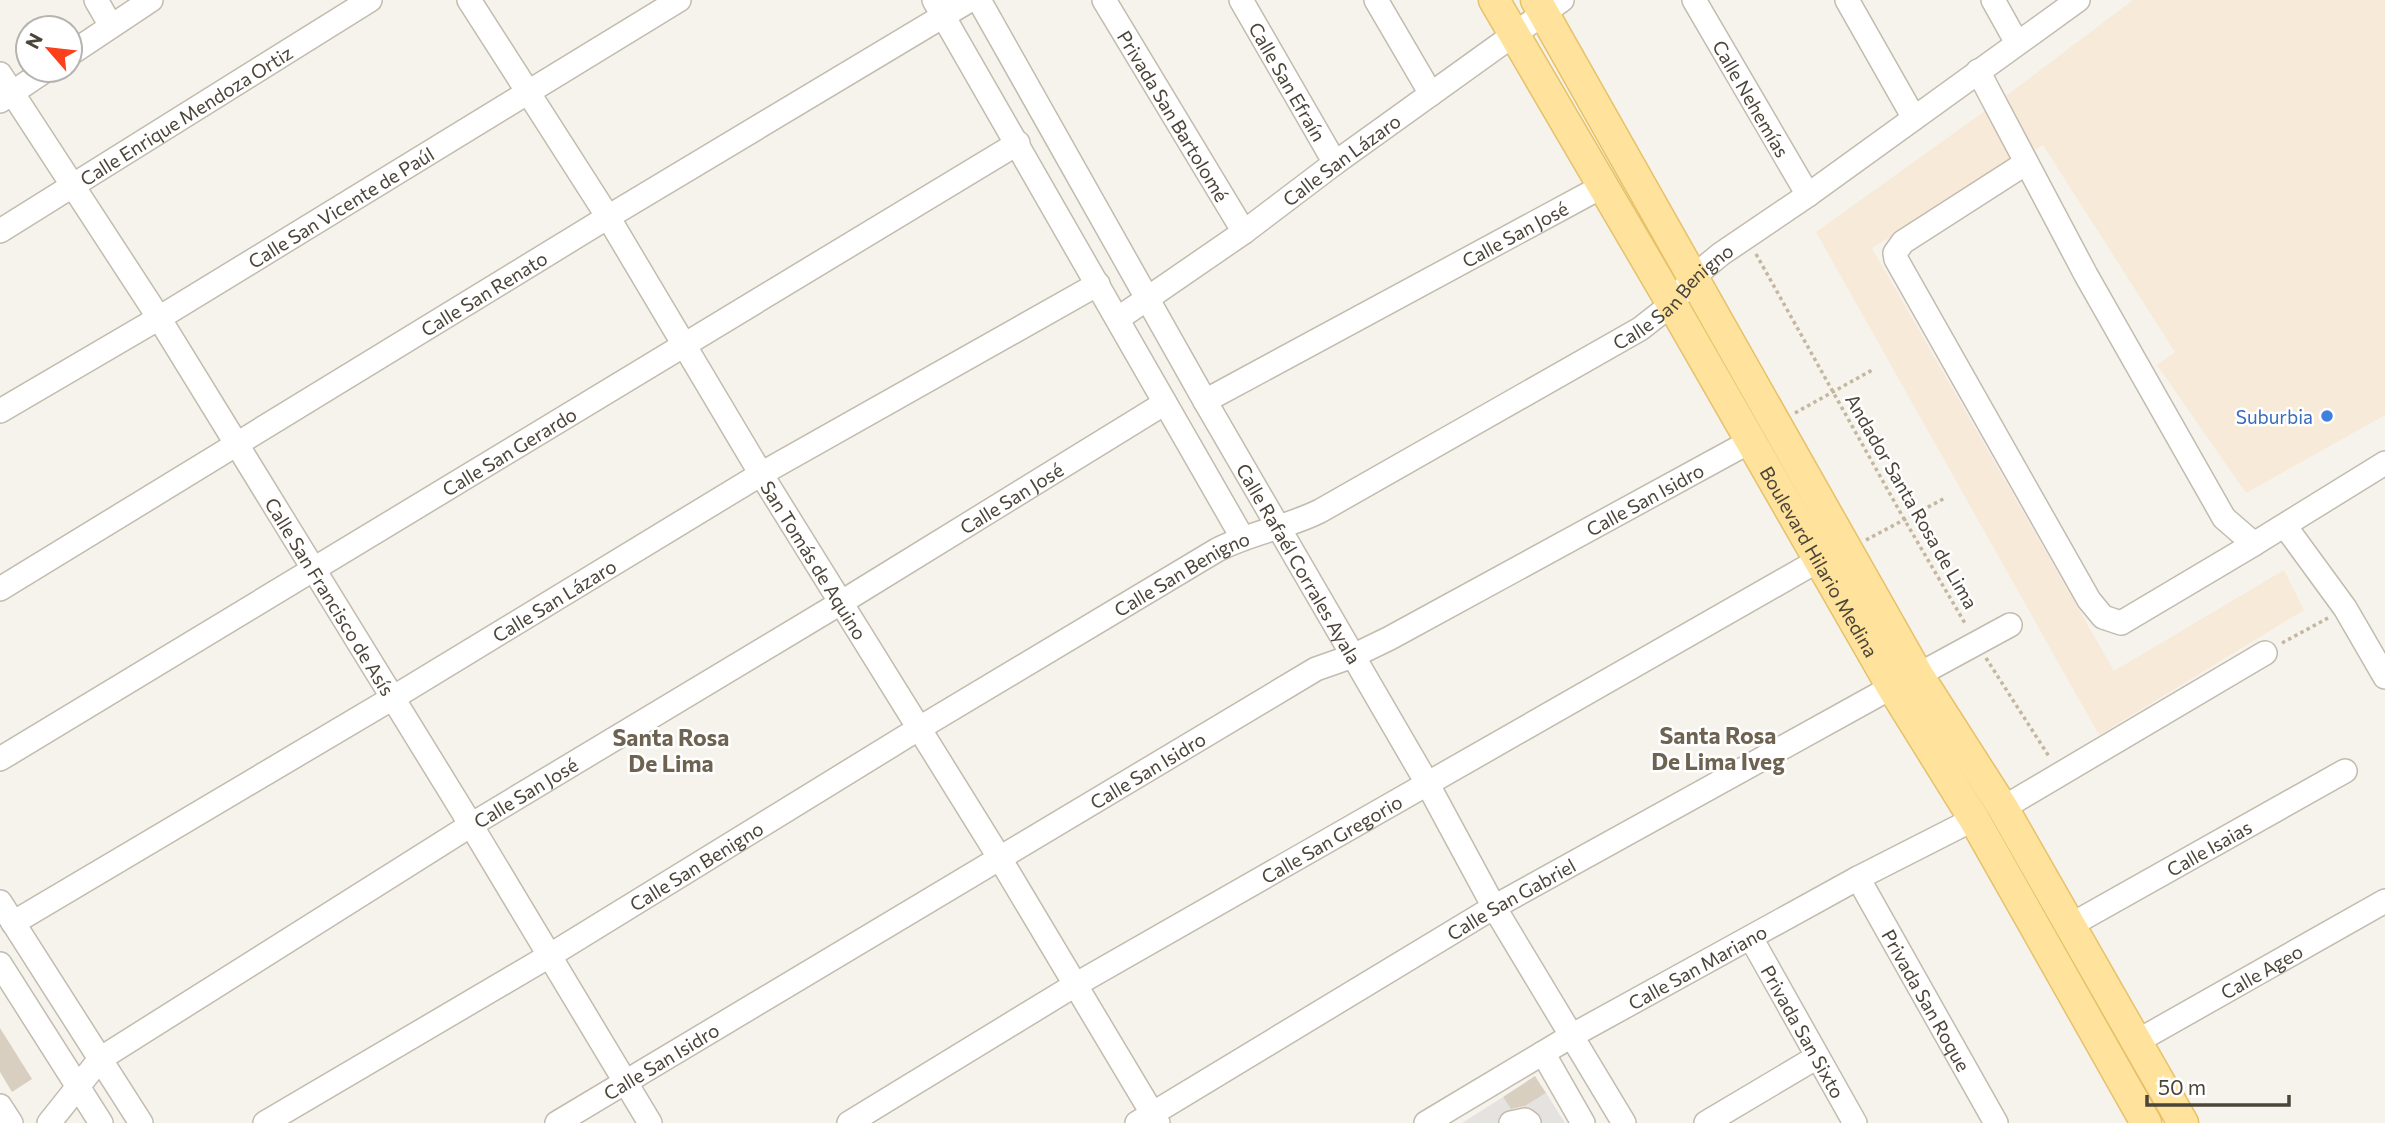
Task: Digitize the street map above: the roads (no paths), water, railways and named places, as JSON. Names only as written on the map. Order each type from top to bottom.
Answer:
[{"type":"main road","name":"Boulevard Hilario Medina","points":[[1494,0],[1819,560],[1905,681],[2003,808],[2183,1123]]},
{"type":"main road","name":"Boulevard Hilario Medina","points":[[1547,4],[1693,277],[1849,549],[1905,681],[1974,819],[2146,1123]]},
{"type":"street","points":[[96,0],[111,26]]},
{"type":"street","points":[[84,44],[151,0]]},
{"type":"street","name":"Calle Enrique Mendoza Ortiz","points":[[0,231],[370,0]]},
{"type":"street","name":"San Tomás de Aquino","points":[[469,0],[608,218],[761,474],[999,857],[1075,985],[1149,1120]]},
{"type":"street","name":"Calle San Vicente de Paúl","points":[[0,411],[159,318],[679,0]]},
{"type":"street","name":"Calle San Renato","points":[[0,589],[608,218],[939,8],[970,0]]},
{"type":"street","name":"Calle Rafaél Corrales Ayala","points":[[979,0],[1205,401],[1427,783],[1494,907],[1624,1123]]},
{"type":"street","name":"Privada San Bartolomé","points":[[1104,0],[1244,232]]},
{"type":"street","name":"Calle San Efraín","points":[[1241,0],[1335,163]]},
{"type":"street","points":[[1376,0],[1431,94]]},
{"type":"street","name":"Calle Nehemías","points":[[1694,0],[1808,195]]},
{"type":"street","points":[[1847,0],[1914,118]]},
{"type":"street","points":[[1993,0],[2017,43]]},
{"type":"street","name":"Calle San Benigno","points":[[265,1123],[550,956],[918,729],[1217,550],[1242,537],[1279,528],[1320,511],[1640,329],[1672,304],[1693,277],[1721,254],[1808,195],[2078,0]]},
{"type":"street","name":"Calle San Lázaro","points":[[1119,318],[1244,232],[1335,163],[1514,36],[1547,4]]},
{"type":"street","name":"Calle Rafaél Corrales Ayala","points":[[939,8],[1119,318],[1242,537]]},
{"type":"street","points":[[1978,71],[2026,163],[2224,518],[2254,544]]},
{"type":"street","name":"Calle San Francisco de Asís","points":[[4,89],[159,318],[471,825],[650,1123]]},
{"type":"street","name":"Calle San Gerardo","points":[[0,760],[1018,144]]},
{"type":"street","points":[[2026,163],[1903,242],[1895,253],[1896,259],[1971,396],[2089,600],[2103,617],[2121,623],[2385,463]]},
{"type":"street","name":"Calle San José","points":[[1205,401],[1603,186]]},
{"type":"street","name":"Calle San Lázaro","points":[[13,923],[391,699],[761,474],[1098,284]]},
{"type":"street","name":"Calle San José","points":[[49,1123],[100,1059],[471,825],[842,602],[1165,403]]},
{"type":"street","name":"Calle San Isidro","points":[[557,1123],[1316,669],[1353,656],[1390,638],[1751,442]]},
{"type":"street","points":[[2285,526],[2345,608],[2385,677]]},
{"type":"street","name":"Calle San Gregorio","points":[[849,1123],[1075,985],[1819,560]]},
{"type":"street","name":"Calle San Gabriel","points":[[1149,1120],[1494,907],[2010,625]]},
{"type":"street","points":[[2003,808],[2265,653]]},
{"type":"street","name":"Calle Isaias","points":[[2071,925],[2345,771]]},
{"type":"street","name":"Calle San Mariano","points":[[1426,1123],[1573,1035],[1858,878],[1974,819]]},
{"type":"street","name":"Privada San Roque","points":[[1858,878],[1996,1123]]},
{"type":"street","name":"Calle Ageo","points":[[2136,1042],[2385,901]]},
{"type":"street","points":[[0,902],[141,1123]]},
{"type":"street","name":"Privada San Sixto","points":[[1751,938],[1855,1123]]},
{"type":"street","points":[[0,964],[7,992],[78,1086],[101,1123]]},
{"type":"street","points":[[1543,1054],[1583,1123]]},
{"type":"street","points":[[1706,1123],[1817,1057]]},
{"type":"street","points":[[0,1107],[11,1123]]},
{"type":"street","points":[[1511,1123],[1525,1120],[1529,1123]]},
{"type":"place","name":"Suburbia","points":[[2327,416]]},
{"type":"district","name":"Santa Rosa De Lima Iveg","points":[[1718,748]]},
{"type":"district","name":"Santa Rosa De Lima","points":[[671,750]]}]
